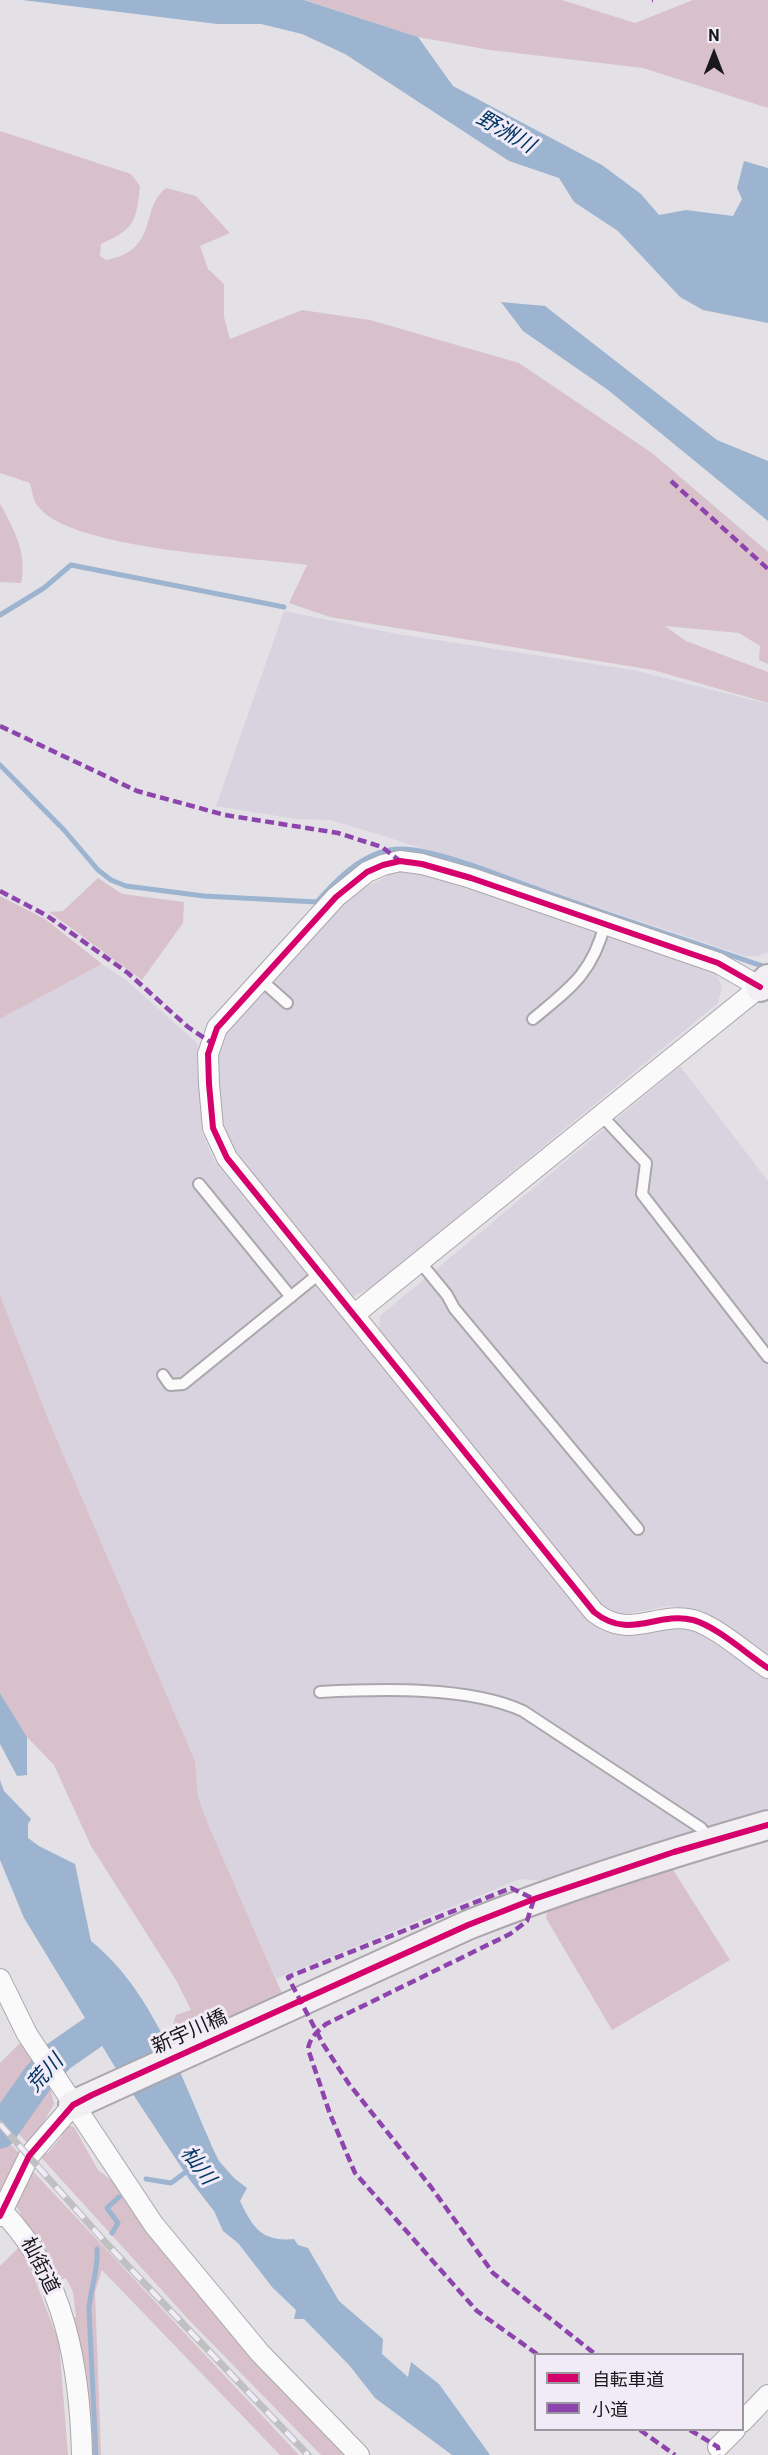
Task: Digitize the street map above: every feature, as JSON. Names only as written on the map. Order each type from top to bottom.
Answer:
[{"type":"street","points":[[355,1314],[764,983],[718,963],[471,878],[422,864],[400,861],[382,865],[367,872],[336,897],[218,1028],[208,1054],[213,1128],[227,1158],[594,1612],[614,1625],[628,1626],[676,1619],[694,1620],[768,1668]]},
{"type":"street","name":"新宇川橋","points":[[83,2100],[468,1925],[534,1899],[768,1825]]},
{"type":"street","points":[[0,1979],[27,2034],[57,2080],[83,2100],[154,2225],[260,2353],[359,2455]]},
{"type":"street","name":"杣街道","points":[[82,2455],[68,2331],[47,2274],[23,2233],[1,2214],[29,2156],[83,2100]]},
{"type":"street","points":[[744,2420],[768,2396]]},
{"type":"street","points":[[718,2447],[734,2431]]},
{"type":"lane","points":[[533,1019],[576,983],[598,951],[605,924]]},
{"type":"lane","points":[[260,979],[287,1003]]},
{"type":"lane","points":[[602,1116],[646,1163],[642,1194],[768,1357]]},
{"type":"lane","points":[[199,1184],[291,1297]]},
{"type":"lane","points":[[420,1262],[447,1295],[454,1308],[638,1529]]},
{"type":"lane","points":[[163,1376],[170,1385],[183,1384],[320,1273]]},
{"type":"lane","points":[[320,1692],[410,1692],[500,1701],[523,1711],[667,1805],[701,1828],[711,1842]]},
{"type":"shaded area","points":[[305,0],[562,0],[635,23],[693,0],[768,0],[768,108],[643,68],[490,50],[418,37]]},
{"type":"shaded area","points":[[0,131],[131,174],[140,186],[135,216],[132,223],[121,233],[101,244],[100,256],[106,260],[123,255],[142,238],[153,207],[166,188],[196,196],[230,233],[200,246],[208,269],[224,284],[224,317],[230,339],[302,310],[370,320],[519,363],[652,453],[768,552],[768,664],[759,660],[760,646],[739,633],[665,626],[686,641],[768,672],[768,703],[653,670],[330,617],[289,603],[307,565],[162,549],[121,542],[84,532],[55,520],[37,505],[30,483],[0,473]]},
{"type":"shaded area","points":[[0,504],[15,532],[21,552],[23,573],[21,583],[0,582]]},
{"type":"shaded area","points":[[284,611],[397,634],[633,670],[768,704],[768,952],[758,956],[745,956],[330,820],[296,819],[216,806]]},
{"type":"shaded area","points":[[398,870],[416,872],[714,968],[722,987],[718,1003],[372,1287],[354,1296],[343,1289],[232,1150],[218,1117],[218,1050],[233,1020],[351,895]]},
{"type":"shaded area","points":[[98,878],[122,894],[184,902],[183,923],[142,980],[49,912],[63,911]]},
{"type":"shaded area","points":[[0,896],[45,919],[102,964],[0,1019]]},
{"type":"shaded area","points":[[102,964],[126,980],[196,1042],[200,1049],[202,1132],[214,1160],[596,1625],[602,1631],[612,1633],[636,1632],[662,1627],[694,1627],[768,1676],[768,1814],[543,1881],[520,1879],[276,1979],[208,1824],[198,1797],[195,1761],[49,1421],[0,1295],[0,1019]]},
{"type":"shaded area","points":[[680,1066],[768,1181],[768,1655],[701,1610],[669,1606],[615,1616],[599,1603],[379,1331],[380,1316]]},
{"type":"shaded area","points":[[0,1295],[49,1421],[195,1761],[198,1797],[208,1824],[284,1998],[204,2032],[202,2025],[171,2031],[176,2015],[191,2010],[176,1980],[91,1846],[54,1765],[27,1737],[0,1693]]},
{"type":"shaded area","points":[[670,1865],[730,1960],[612,2030],[546,1918],[548,1905]]},
{"type":"shaded area","points":[[20,2043],[50,2086],[54,2104],[30,2146],[0,2113],[0,2063]]},
{"type":"shaded area","points":[[68,2125],[74,2127],[98,2170],[117,2185],[347,2455],[321,2455],[189,2320],[38,2154],[48,2153],[62,2136],[62,2130]]},
{"type":"shaded area","points":[[0,2134],[22,2156],[0,2199]]},
{"type":"shaded area","points":[[28,2166],[299,2455],[280,2455],[102,2270],[95,2292],[101,2455],[84,2455],[69,2318],[76,2317],[73,2292],[66,2278],[56,2281],[17,2207]]},
{"type":"shaded area","points":[[19,2247],[34,2277],[59,2342],[68,2455],[0,2455],[0,2266]]},
{"type":"water","name":"野洲川","points":[[22,0],[304,0],[418,37],[453,86],[602,165],[641,194],[659,215],[686,210],[733,216],[742,199],[737,188],[744,161],[768,168],[768,323],[703,310],[680,297],[618,231],[574,202],[559,178],[509,161],[345,54],[302,34],[261,24],[217,24]]},
{"type":"water","points":[[501,302],[545,306],[717,440],[768,461],[768,521],[608,390],[523,331]]},
{"type":"water","points":[[0,1693],[27,1737],[27,1775],[17,1776],[0,1744]]},
{"type":"water","name":"杣川","points":[[0,1780],[4,1791],[31,1819],[28,1824],[28,1838],[75,1864],[91,1941],[134,1987],[151,2014],[181,2073],[219,2161],[234,2178],[247,2188],[240,2201],[254,2226],[266,2235],[274,2238],[294,2239],[298,2245],[308,2248],[339,2301],[383,2339],[382,2354],[408,2377],[411,2362],[439,2384],[490,2455],[452,2455],[375,2398],[349,2365],[304,2319],[294,2319],[296,2310],[272,2287],[238,2243],[223,2231],[214,2211],[189,2179],[115,2067],[24,1918],[0,1860]]},
{"type":"waterway","points":[[0,615],[44,588],[71,565],[284,607]]},
{"type":"waterway","points":[[0,765],[64,830],[98,870],[111,880],[126,886],[204,896],[317,902],[355,865],[366,858],[391,850],[421,851],[457,861],[768,968]]},
{"type":"waterway","name":"荒川","points":[[0,2132],[38,2078],[59,2056],[102,2026]]},
{"type":"waterway","name":"杣川","points":[[146,2179],[171,2183],[190,2169]]},
{"type":"waterway","points":[[112,2233],[118,2223],[107,2208],[119,2197]]},
{"type":"waterway","points":[[96,2455],[89,2310],[97,2264],[97,2249]]},
{"type":"railway","points":[[0,2124],[106,2243],[308,2455]]},
{"type":"marked path","points":[[671,481],[768,569]]},
{"type":"marked path","points":[[0,726],[137,791],[225,815],[338,833],[382,847],[400,861]]},
{"type":"marked path","points":[[0,891],[46,915],[128,973],[188,1027],[212,1043]]},
{"type":"marked path","points":[[511,1888],[534,1899],[527,1921],[510,1934],[326,2024],[317,2032],[288,1977],[511,1888]]},
{"type":"marked path","points":[[317,2032],[308,2049],[330,2114],[355,2173],[477,2311],[536,2353]]},
{"type":"marked path","points":[[317,2032],[349,2084],[431,2187],[493,2273],[594,2353]]},
{"type":"marked path","points":[[641,2431],[675,2455]]},
{"type":"marked path","points":[[692,2431],[718,2447],[719,2455]]},
{"type":"cycle path","points":[[760,987],[718,963],[471,878],[422,864],[400,861],[367,872],[336,897],[217,1028],[208,1054],[213,1128],[227,1158],[594,1612],[607,1620],[631,1625],[667,1619],[693,1620],[722,1634],[768,1668]]},
{"type":"cycle path","points":[[0,2216],[29,2156],[73,2105],[92,2095],[468,1925],[534,1899],[674,1852],[768,1825]]}]
